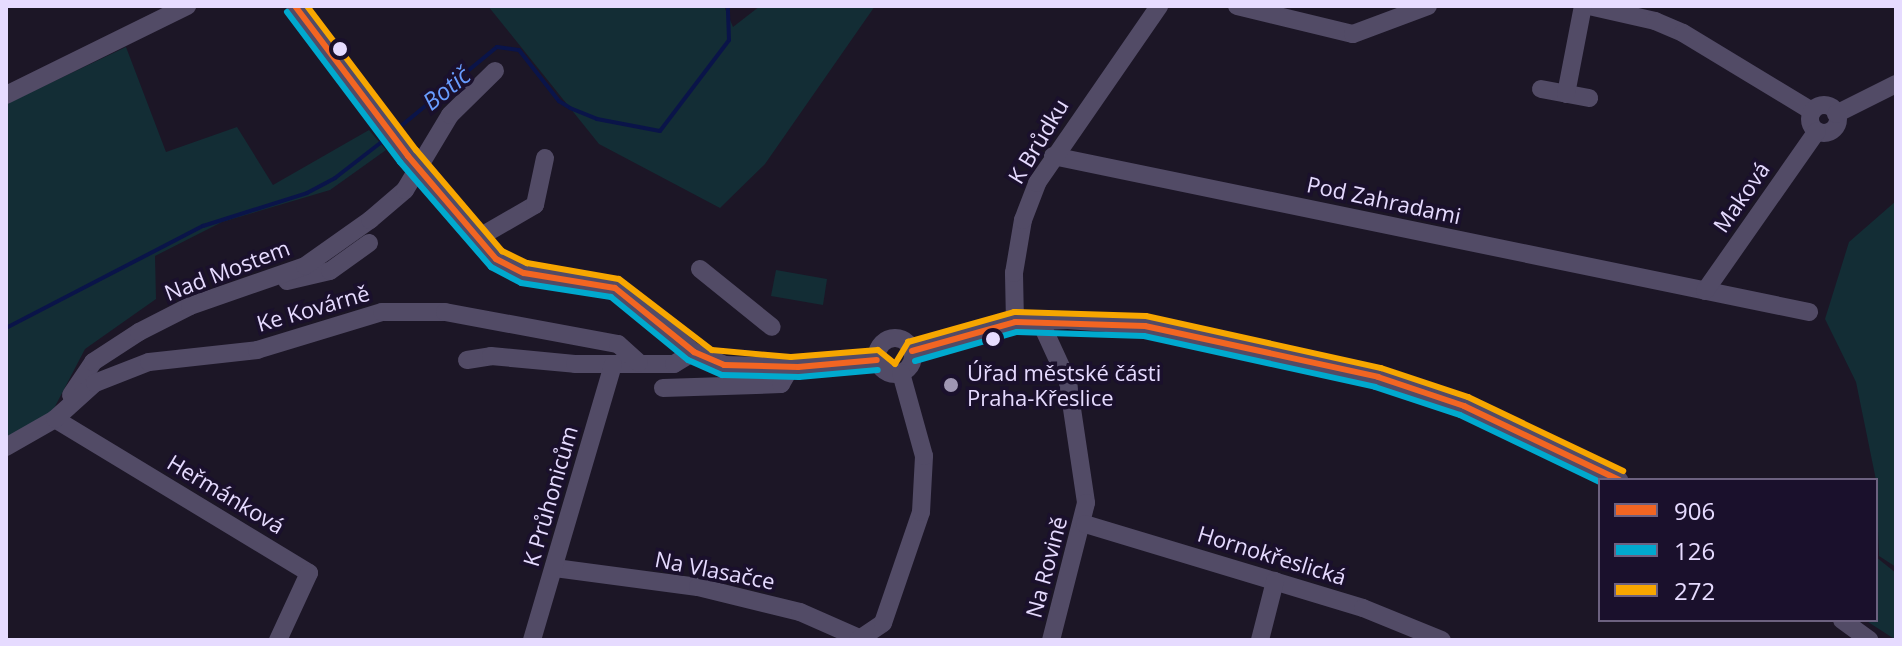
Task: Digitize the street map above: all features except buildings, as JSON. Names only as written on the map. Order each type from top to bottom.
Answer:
[{"type":"street","points":[[6,95],[187,6]]},
{"type":"street","points":[[295,6],[412,160],[496,259],[524,273],[615,288],[694,352],[724,365],[791,367],[877,360]]},
{"type":"street","name":"K Brůdku","points":[[1015,322],[1014,273],[1023,220],[1053,156],[1159,6]]},
{"type":"street","points":[[1237,6],[1353,34],[1428,6]]},
{"type":"street","points":[[1566,94],[1583,6]]},
{"type":"street","points":[[1589,6],[1655,21],[1683,33],[1812,111]]},
{"type":"street","name":"Nad Mostem","points":[[55,419],[93,362],[139,332],[190,306],[305,266],[370,220],[405,190],[412,160],[450,115],[495,71]]},
{"type":"street","name":"Maková","points":[[1705,291],[1817,131],[1834,128],[1836,114],[1896,84]]},
{"type":"street","points":[[1541,89],[1589,98]]},
{"type":"street","points":[[1812,111],[1823,106],[1836,114]]},
{"type":"street","points":[[1812,111],[1810,122],[1817,131]]},
{"type":"street","name":"Pod Zahradami","points":[[1053,156],[1809,312]]},
{"type":"street","points":[[476,239],[535,205],[545,158]]},
{"type":"street","points":[[268,278],[314,278],[369,243]]},
{"type":"street","points":[[700,269],[772,327]]},
{"type":"street","name":"Ke Kovárně","points":[[6,447],[55,419],[95,383],[149,362],[257,350],[382,312],[445,312],[618,344],[639,363]]},
{"type":"street","name":"Na Rovině","points":[[1040,321],[1068,382],[1086,503],[1085,524],[1051,640]]},
{"type":"street","points":[[912,351],[1015,322],[1145,326],[1378,377],[1464,406],[1615,478]]},
{"type":"street","points":[[887,339],[905,341],[912,351],[911,364],[901,373],[883,371],[877,360],[878,348],[887,339]]},
{"type":"street","points":[[467,360],[491,356],[613,365],[674,364],[694,352]]},
{"type":"street","name":"K Průhonicům","points":[[532,640],[613,365]]},
{"type":"street","points":[[663,388],[781,384],[791,367]]},
{"type":"street","points":[[859,639],[883,623],[921,512],[924,456],[901,373]]},
{"type":"street","name":"Heřmánková","points":[[55,419],[309,573],[278,640]]},
{"type":"street","name":"Hornokřeslická","points":[[1085,524],[1363,608],[1437,639]]},
{"type":"street","name":"Na Vlasačce","points":[[555,568],[698,587],[800,612],[859,639]]},
{"type":"street","points":[[1260,640],[1275,581]]},
{"type":"street","points":[[1845,622],[1870,640]]},
{"type":"shaded area","points":[[488,6],[724,6],[733,27],[760,6],[875,6],[765,164],[720,208],[599,144]]},
{"type":"shaded area","points":[[126,47],[166,152],[237,127],[273,185],[369,130],[386,150],[330,190],[222,222],[155,256],[156,299],[85,349],[49,418],[6,440],[6,104]]},
{"type":"shaded area","points":[[1896,201],[1896,567],[1879,556],[1878,478],[1856,382],[1825,319],[1849,242]]},
{"type":"shaded area","points":[[776,270],[827,279],[823,305],[771,296]]},
{"type":"shaded area","points":[[1878,559],[1896,573],[1896,640],[1868,622],[1878,622]]},
{"type":"waterway","name":"Botič","points":[[395,131],[497,47],[519,50],[559,101],[570,108],[597,119],[660,131],[729,40],[728,6]]},
{"type":"waterway","name":"Botič","points":[[6,328],[203,226],[307,193],[335,178],[388,137]]},
{"type":"transit line","name":"906","points":[[295,6],[408,156],[496,259],[524,273],[615,288],[694,352],[724,365],[798,367],[877,360]]},
{"type":"transit line","name":"272","points":[[307,6],[416,150],[502,251],[527,263],[619,279],[712,350],[791,357],[878,350],[895,364],[908,342],[1014,312],[1146,316],[1381,368],[1468,397],[1623,471]]},
{"type":"transit line","name":"126","points":[[287,12],[400,162],[491,267],[521,283],[611,297],[688,360],[722,375],[799,377],[878,370]]},
{"type":"transit line","name":"906","points":[[912,351],[1015,322],[1145,326],[1378,377],[1464,406],[1615,478]]},
{"type":"transit line","name":"126","points":[[915,361],[1017,332],[1144,336],[1375,387],[1460,415],[1598,481]]},
{"type":"place","name":"Úřad městské části Praha-Křeslice","points":[[951,385]]}]
